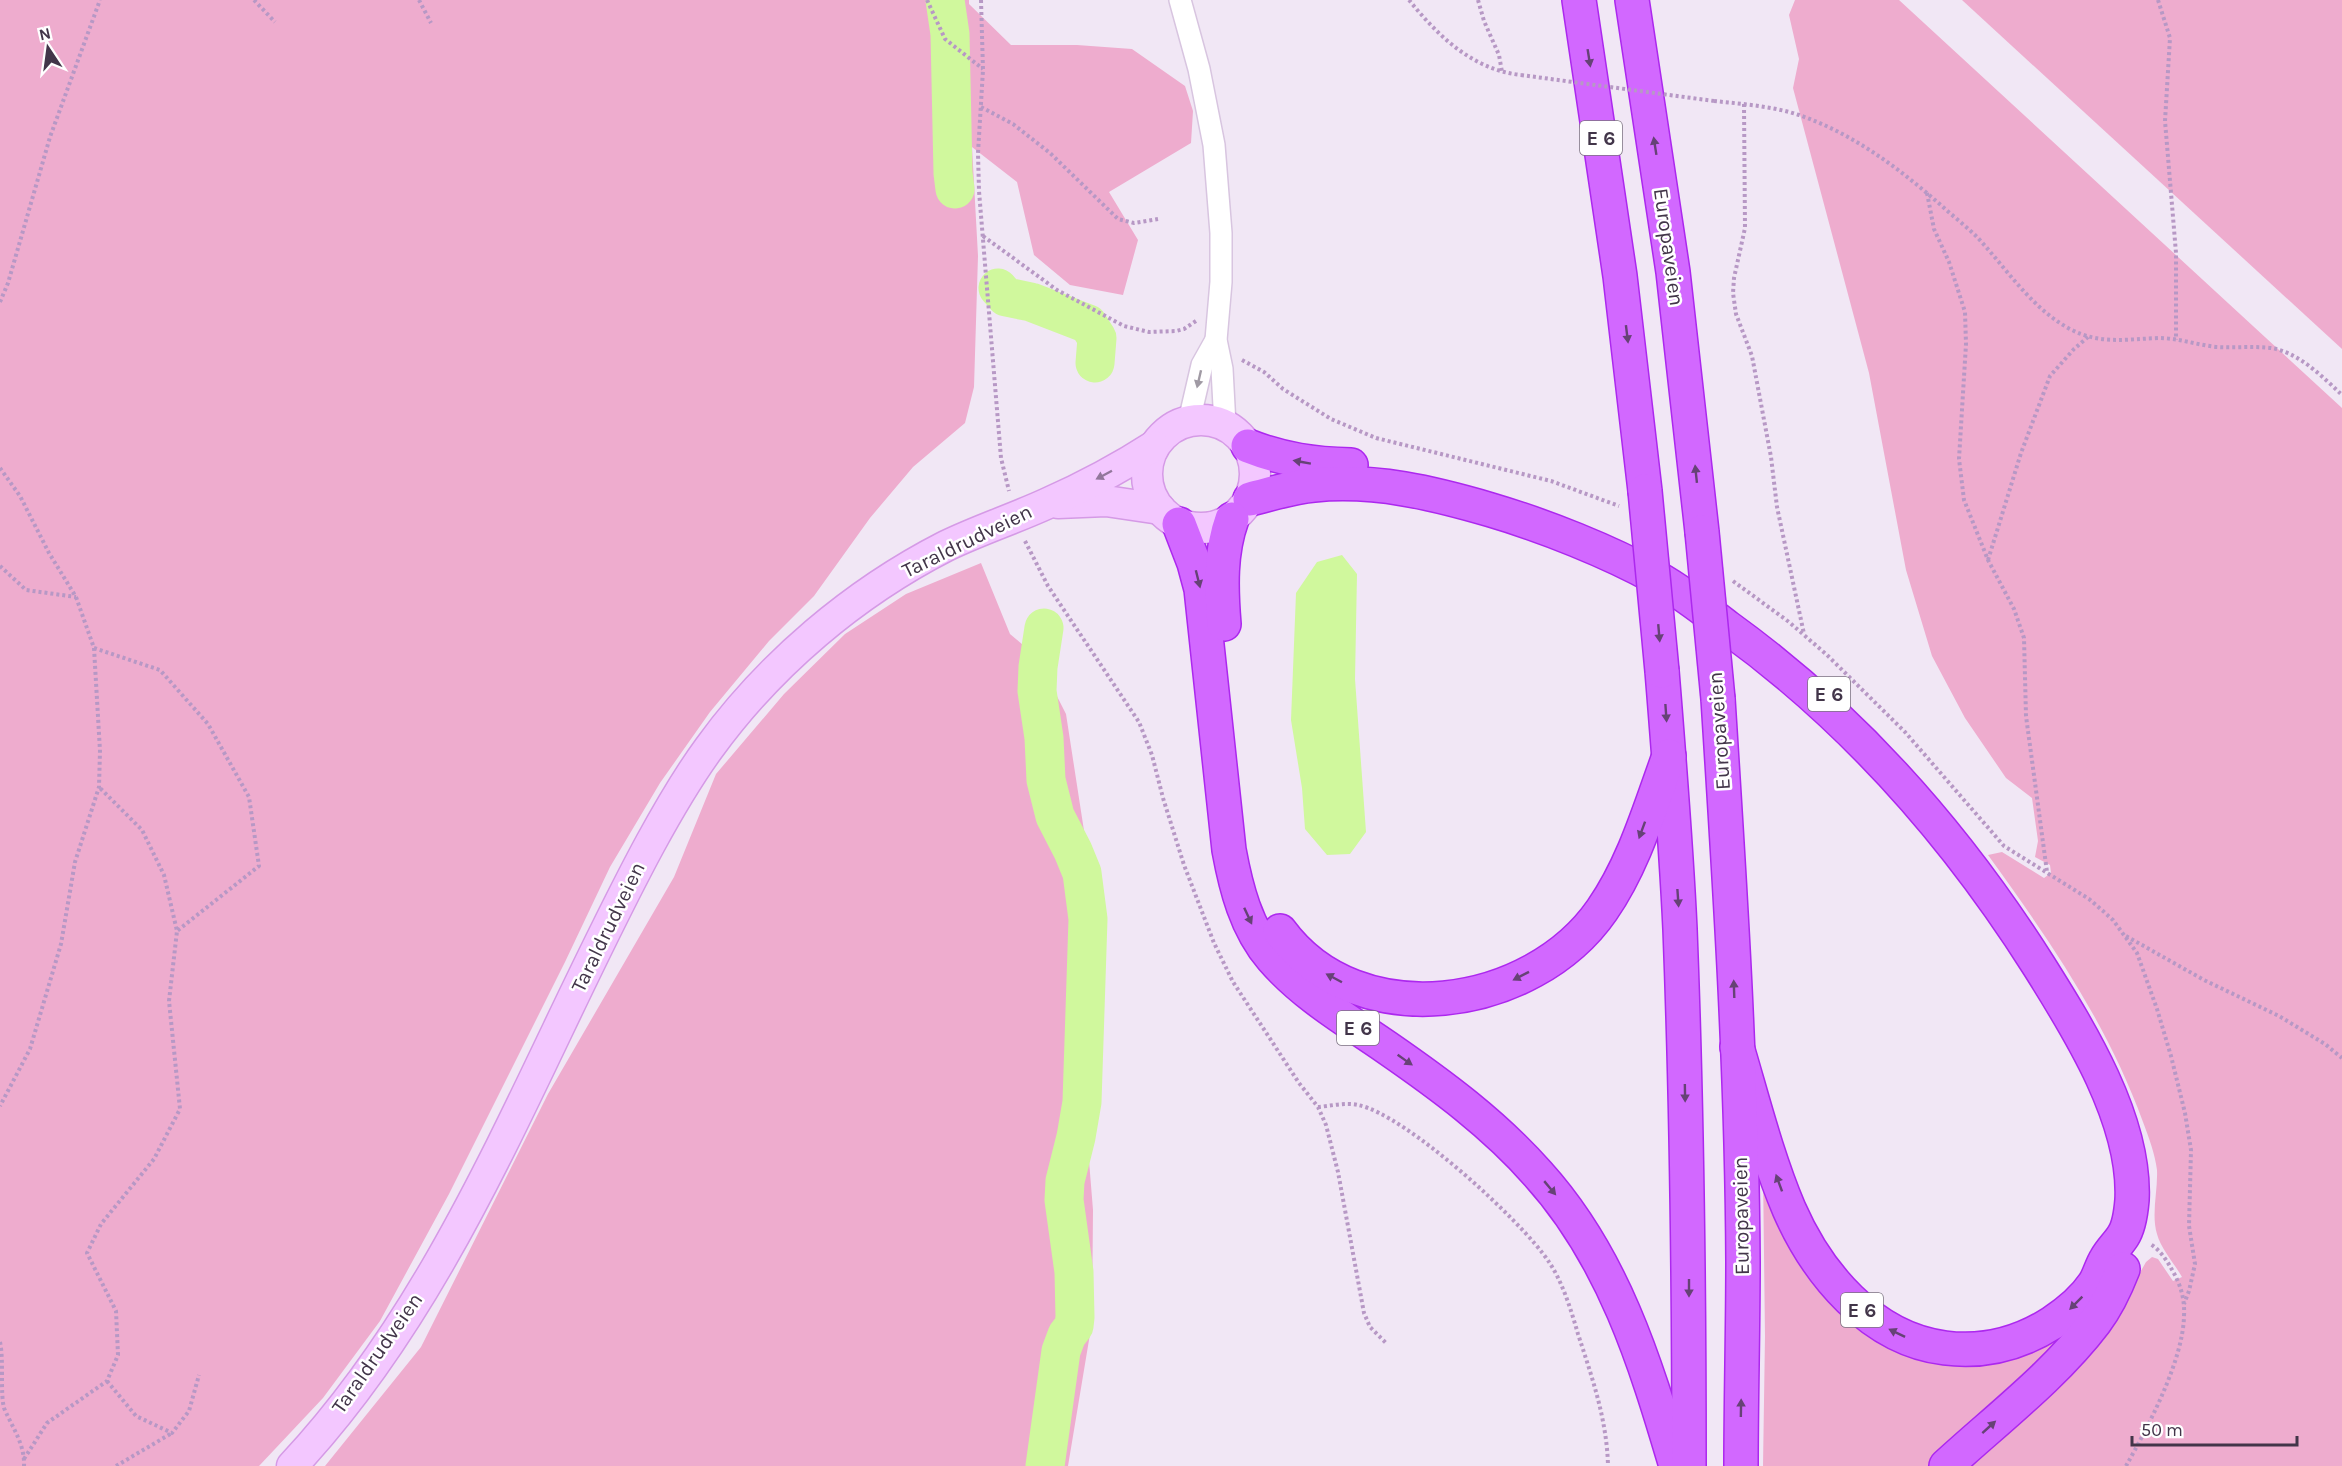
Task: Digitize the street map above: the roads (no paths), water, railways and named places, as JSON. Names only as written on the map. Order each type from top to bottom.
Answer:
[{"type":"highway","name":"E 6","points":[[1579,0],[1620,276],[1636,501],[1662,671],[1669,756],[1684,1046],[1689,1261],[1689,1466]]},
{"type":"highway","name":"Europaveien","points":[[1632,0],[1671,261],[1702,532],[1718,699],[1737,1047],[1743,1261],[1741,1466]]},
{"type":"highway","name":"E 6","points":[[1237,435],[1286,459],[1311,464],[1352,465],[1414,474],[1534,507],[1607,539],[1680,576],[1763,634],[1849,711],[1939,810],[1976,856],[2045,956],[2105,1058],[2123,1098],[2140,1160],[2144,1188],[2136,1237],[2113,1293],[2096,1321],[2041,1380],[1946,1466]]},
{"type":"highway","name":"E 6","points":[[1669,756],[1634,852],[1616,887],[1602,910],[1578,939],[1551,960],[1519,979],[1491,989],[1433,999],[1381,996],[1330,978],[1308,962],[1289,943],[1276,925],[1264,901],[1248,846],[1222,585],[1225,537],[1241,509],[1313,485],[1365,484],[1406,488],[1516,518],[1560,534],[1657,579],[1746,640],[1804,686],[1905,786],[1940,827],[2012,924],[2050,983],[2093,1060],[2122,1128],[2133,1181],[2132,1207],[2126,1233],[2108,1255],[2094,1286],[2049,1325],[2014,1342],[1985,1349],[1962,1350],[1912,1341],[1891,1331],[1872,1318],[1839,1287],[1800,1232],[1779,1181],[1737,1047]]},
{"type":"highway","name":"E 6","points":[[1170,516],[1194,563],[1201,589],[1229,850],[1234,878],[1244,908],[1256,933],[1272,957],[1314,996],[1478,1114],[1510,1144],[1566,1207],[1598,1257],[1618,1297],[1648,1375],[1676,1466]]},
{"type":"main road","points":[[1207,420],[1237,435],[1254,459],[1256,472],[1255,486],[1241,509],[1220,525],[1206,528],[1170,516],[1151,495],[1147,478],[1148,462],[1154,446],[1163,435],[1175,426],[1189,421],[1207,420]]},
{"type":"main road","name":"Taraldrudveien","points":[[292,1466],[372,1366],[438,1262],[501,1144],[634,872],[676,799],[710,747],[747,702],[790,657],[820,631],[868,594],[912,565],[947,546],[1046,504],[1129,462],[1154,446]]},
{"type":"main road","name":"Taraldrudveien","points":[[1046,504],[1106,501],[1170,516]]},
{"type":"street","points":[[1180,0],[1208,106],[1221,225],[1221,282],[1216,340],[1237,435]]},
{"type":"street","points":[[1189,421],[1202,366],[1216,340]]},
{"type":"waterway","points":[[945,0],[950,34],[955,189]]},
{"type":"waterway","points":[[998,288],[1006,297],[1031,302],[1088,324],[1097,338],[1095,363]]},
{"type":"waterway","points":[[1044,628],[1037,691],[1044,738],[1046,780],[1055,816],[1082,873],[1088,919],[1082,1102],[1065,1181],[1064,1200],[1074,1272],[1075,1317],[1074,1326],[1067,1335],[1061,1351],[1045,1466]]}]
